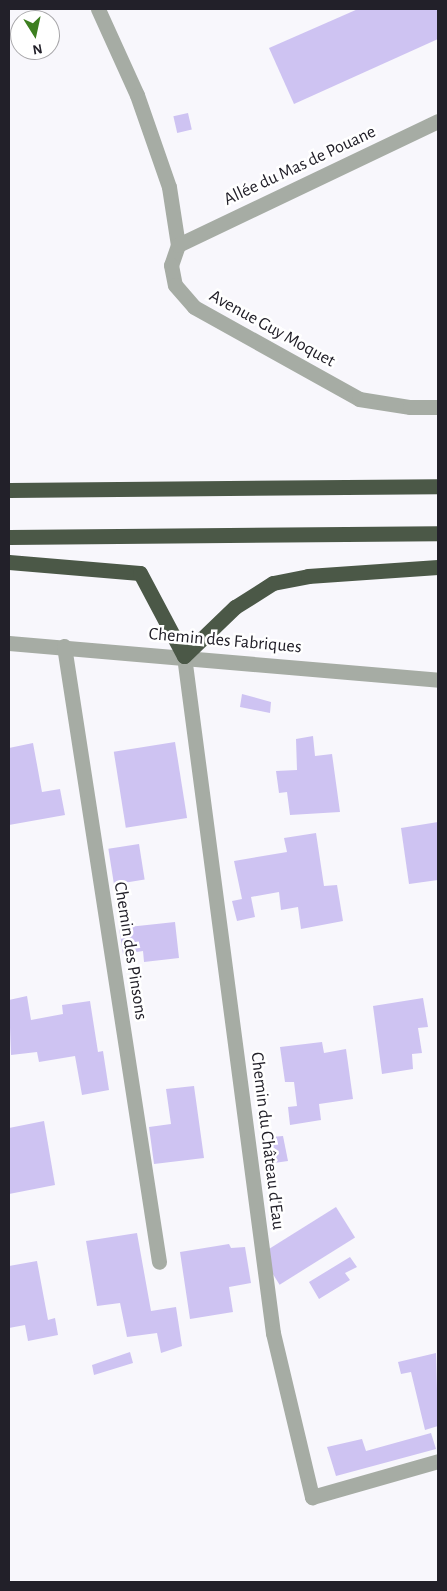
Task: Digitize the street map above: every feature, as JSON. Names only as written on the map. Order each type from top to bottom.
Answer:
[{"type":"highway","points":[[9,490],[438,486]]},
{"type":"highway","points":[[9,537],[438,533]]},
{"type":"highway","points":[[9,562],[140,573],[184,656],[235,607],[273,583],[308,576],[438,567]]},
{"type":"street","name":"Avenue Guy Moquet","points":[[98,9],[138,95],[169,187],[178,245],[171,265],[175,285],[194,307],[359,399],[410,407],[438,407]]},
{"type":"street","name":"Allée du Mas de Pouane","points":[[178,245],[438,121]]},
{"type":"street","name":"Chemin des Fabriques","points":[[9,643],[184,656],[438,680]]},
{"type":"street","name":"Chemin des Pinsons","points":[[64,646],[159,1262]]},
{"type":"street","name":"Chemin du Château d'Eau","points":[[184,656],[273,1333],[312,1497],[438,1461]]},
{"type":"building","points":[[358,9],[438,9],[438,39],[294,104],[269,48]]},
{"type":"building","points":[[188,113],[192,130],[177,133],[173,116]]},
{"type":"building","points":[[242,694],[271,702],[270,713],[240,707]]},
{"type":"building","points":[[313,736],[315,756],[332,754],[340,812],[290,815],[287,792],[279,793],[276,771],[297,770],[296,739]]},
{"type":"building","points":[[175,742],[187,818],[126,828],[114,752]]},
{"type":"building","points":[[33,743],[42,792],[60,789],[65,815],[9,825],[9,748]]},
{"type":"building","points":[[438,822],[438,880],[409,884],[401,828]]},
{"type":"building","points":[[316,833],[324,886],[337,885],[343,921],[301,929],[298,907],[281,910],[279,892],[251,897],[255,917],[237,921],[232,901],[242,899],[234,861],[287,852],[284,838]]},
{"type":"building","points":[[139,844],[145,880],[114,884],[108,849]]},
{"type":"building","points":[[175,922],[179,958],[144,962],[143,951],[123,954],[119,928]]},
{"type":"building","points":[[27,996],[31,1020],[63,1014],[62,1005],[90,1001],[98,1052],[103,1051],[109,1090],[82,1095],[75,1056],[39,1062],[37,1052],[11,1055],[9,1000]]},
{"type":"building","points":[[423,998],[428,1027],[418,1028],[422,1053],[412,1054],[413,1069],[382,1074],[373,1006]]},
{"type":"building","points":[[322,1042],[324,1053],[346,1049],[353,1099],[319,1104],[321,1120],[290,1125],[288,1107],[297,1106],[294,1082],[285,1082],[280,1047]]},
{"type":"building","points":[[194,1086],[204,1158],[154,1164],[149,1127],[171,1124],[166,1089]]},
{"type":"building","points":[[44,1121],[55,1185],[9,1194],[9,1128]]},
{"type":"building","points":[[283,1136],[288,1161],[274,1163],[271,1137]]},
{"type":"building","points":[[336,1207],[355,1238],[280,1285],[261,1254]]},
{"type":"building","points":[[137,1233],[151,1311],[176,1307],[182,1346],[161,1353],[157,1333],[127,1337],[120,1303],[97,1306],[86,1241]]},
{"type":"building","points":[[229,1244],[231,1248],[245,1247],[251,1283],[229,1287],[233,1312],[190,1319],[180,1252]]},
{"type":"building","points":[[350,1257],[357,1267],[345,1273],[350,1280],[319,1299],[309,1282]]},
{"type":"building","points":[[37,1261],[48,1320],[55,1318],[58,1335],[28,1341],[25,1325],[9,1328],[9,1266]]},
{"type":"building","points":[[130,1352],[133,1363],[94,1375],[92,1365]]},
{"type":"building","points":[[436,1353],[438,1426],[425,1430],[411,1372],[401,1374],[398,1362]]},
{"type":"building","points":[[431,1433],[436,1449],[336,1476],[327,1447],[362,1439],[366,1451]]}]
